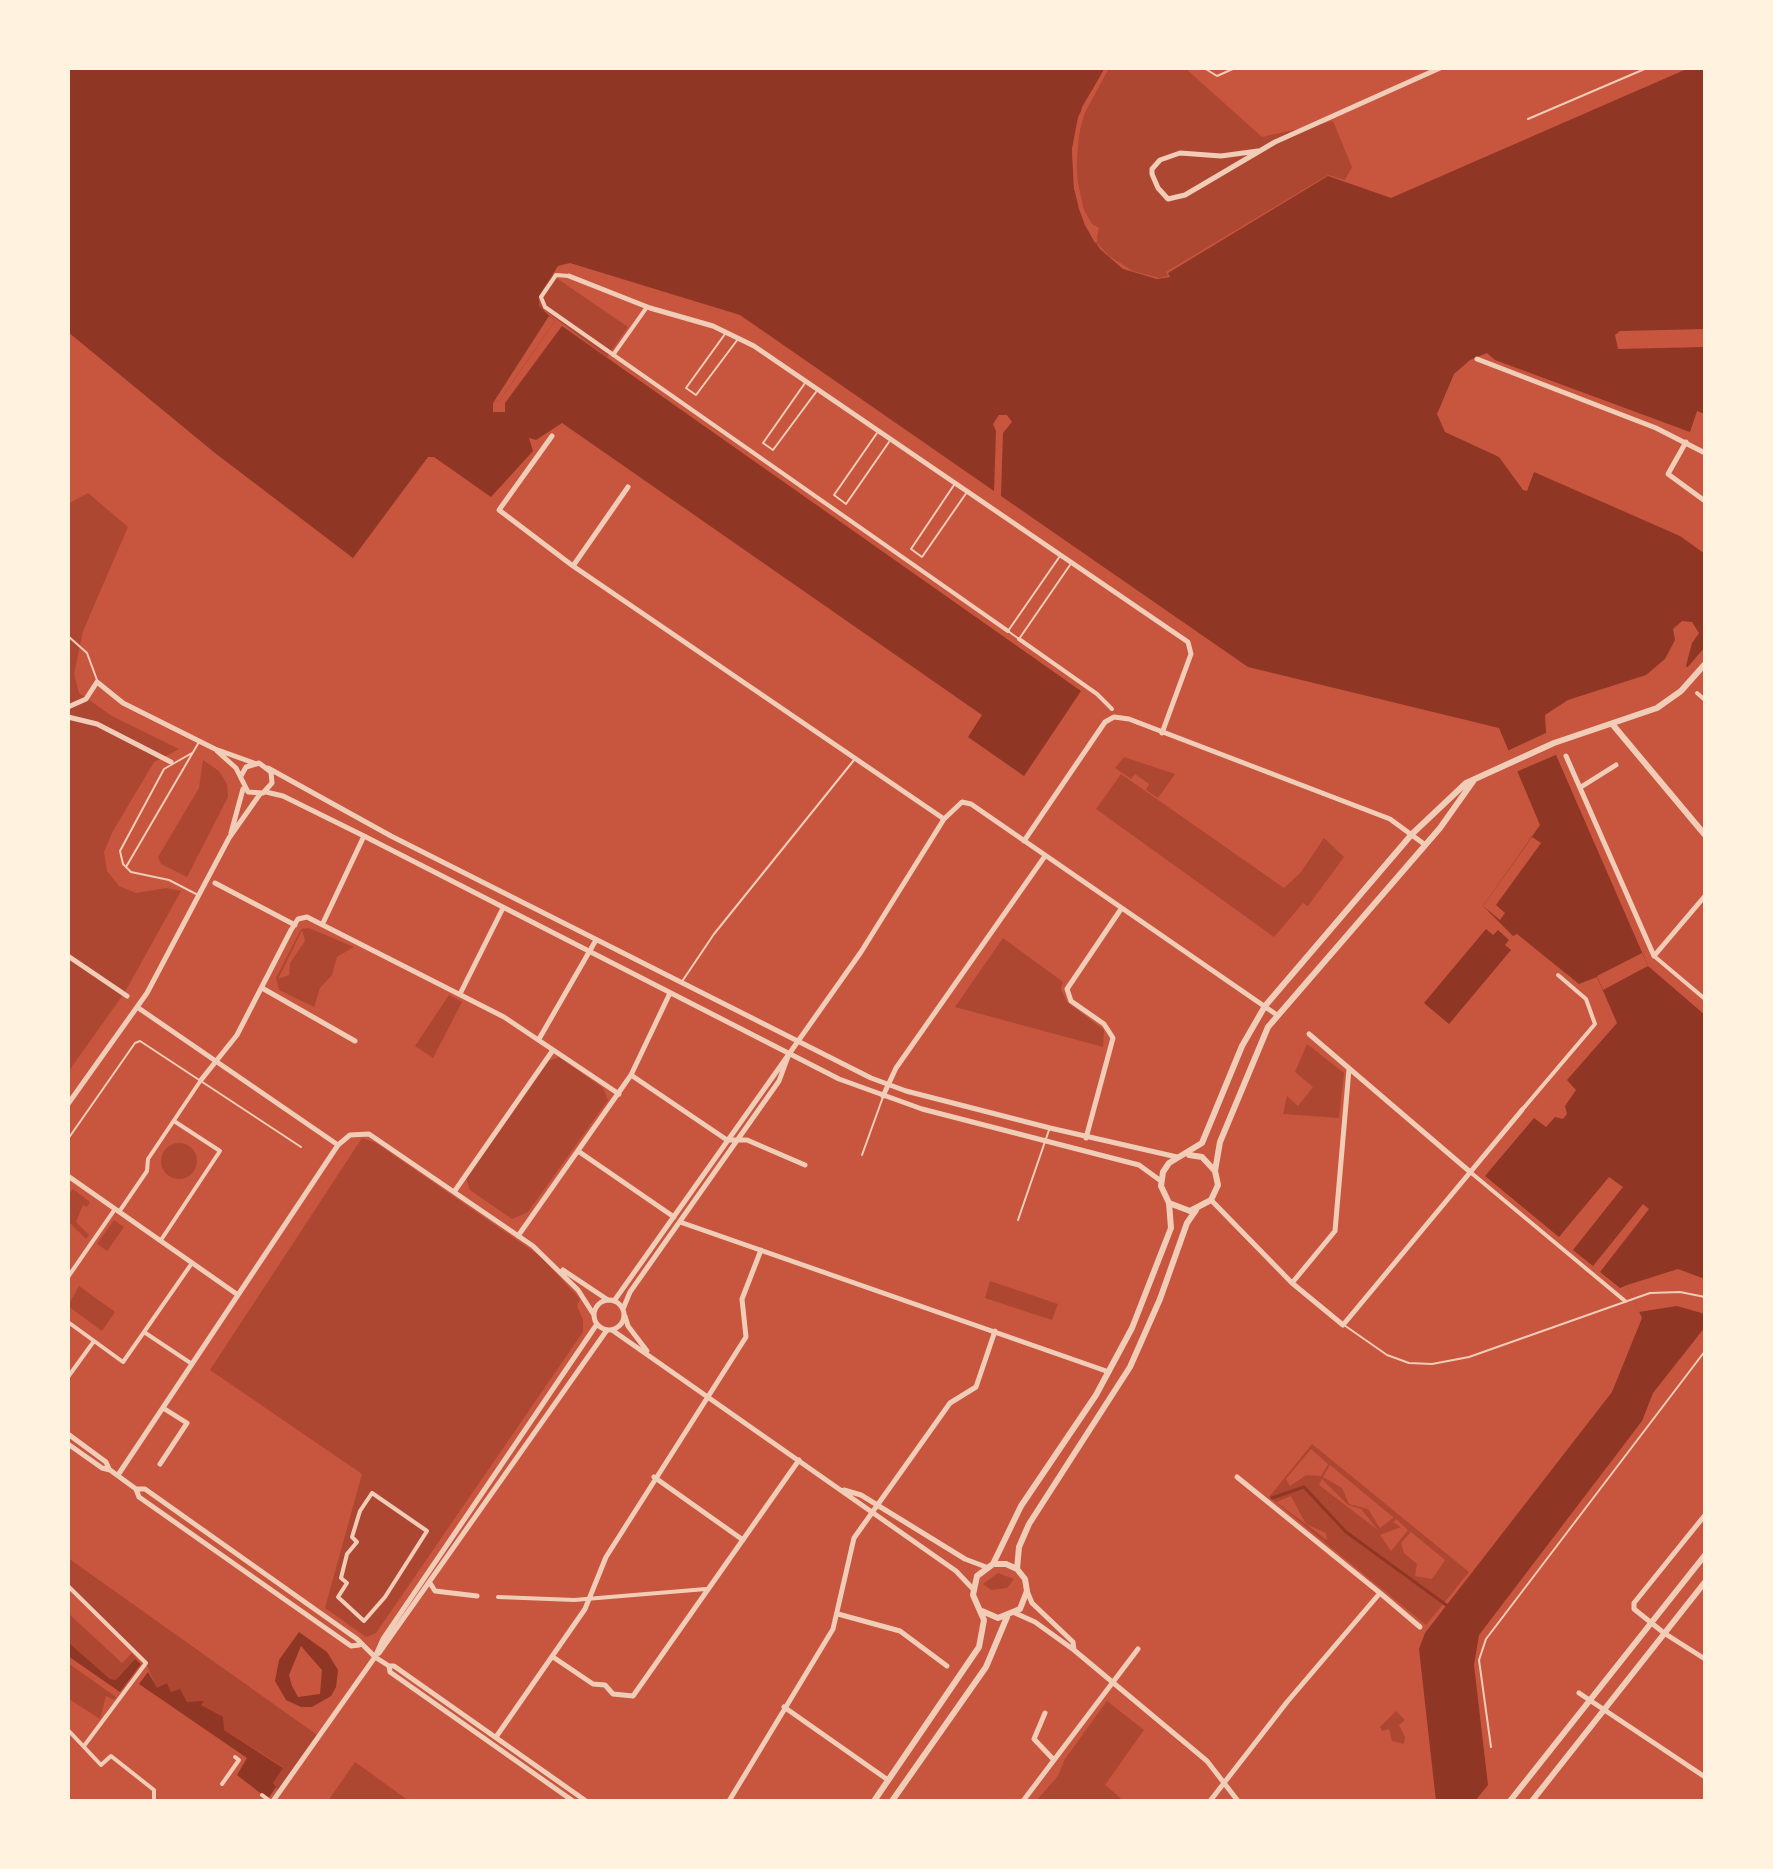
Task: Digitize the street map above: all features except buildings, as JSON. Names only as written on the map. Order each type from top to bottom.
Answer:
[{"type":"street","points":[[1258,151],[1171,155],[1155,164],[1152,174],[1163,195],[1174,199],[1258,151],[1440,68]]},
{"type":"street","points":[[1008,631],[542,303],[541,297],[556,275],[569,276],[738,339],[806,382],[1192,647],[1161,732]]},
{"type":"street","points":[[613,355],[647,307]]},
{"type":"street","points":[[1477,359],[1686,442],[1705,453]]},
{"type":"street","points":[[552,436],[499,510],[573,566],[944,819]]},
{"type":"street","points":[[1686,442],[1668,474],[1705,501]]},
{"type":"street","points":[[573,566],[628,487]]},
{"type":"street","points":[[1019,639],[1097,694],[1112,709]]},
{"type":"street","points":[[1188,1154],[1206,1136],[1242,1046],[1265,1006],[1412,834],[1466,783],[1554,743],[1657,708],[1705,664]]},
{"type":"street","points":[[68,707],[86,699],[97,682],[123,703],[199,742],[268,768],[391,836],[681,984],[887,1084],[1086,1138],[1177,1157],[1188,1154],[1202,1157],[1215,1171]]},
{"type":"street","points":[[1697,693],[1705,700]]},
{"type":"street","points":[[68,717],[97,724],[171,762]]},
{"type":"street","points":[[1024,841],[1105,722],[1114,717],[1129,719],[1390,819],[1424,844]]},
{"type":"street","points":[[1613,725],[1705,835]]},
{"type":"street","points":[[215,749],[241,776],[244,788],[229,838]]},
{"type":"street","points":[[1566,756],[1654,956],[1705,999]]},
{"type":"street","points":[[241,776],[246,767],[254,763]]},
{"type":"street","points":[[1581,787],[1616,765]]},
{"type":"street","points":[[68,1104],[137,1007],[229,838],[272,783],[268,768]]},
{"type":"street","points":[[1017,1569],[1019,1547],[1034,1514],[1130,1367],[1160,1299],[1187,1223],[1196,1210],[1211,1200],[1218,1185],[1215,1171],[1220,1142],[1248,1068],[1277,1015],[1468,794],[1475,780]]},
{"type":"street","points":[[244,788],[283,796],[789,1054],[883,1096],[1139,1165],[1161,1181],[1169,1203],[1171,1228],[1132,1328],[1109,1372],[1021,1506],[990,1566],[977,1576],[973,1589]]},
{"type":"street","points":[[262,1795],[271,1801],[278,1793],[375,1657],[389,1643],[609,1330],[620,1325],[630,1292],[727,1140],[861,952],[944,819],[958,804],[971,804],[1277,1015]]},
{"type":"street","points":[[323,923],[364,836]]},
{"type":"street","points":[[883,1096],[887,1084],[1045,856]]},
{"type":"street","points":[[215,883],[295,925]]},
{"type":"street","points":[[1654,956],[1705,896]]},
{"type":"street","points":[[460,994],[503,908]]},
{"type":"street","points":[[1086,1138],[1113,1038],[1104,1024],[1071,1001],[1067,989],[1121,909]]},
{"type":"street","points":[[68,1277],[147,1171],[148,1159],[201,1080],[218,1063],[298,919],[307,917],[323,923],[460,994],[539,1039],[619,1094]]},
{"type":"street","points":[[539,1039],[596,940]]},
{"type":"street","points":[[68,956],[127,996]]},
{"type":"street","points":[[1211,1200],[1292,1283],[1343,1325],[1595,1024],[1586,999],[1558,975]]},
{"type":"street","points":[[262,988],[355,1041]]},
{"type":"street","points":[[518,1236],[631,1075],[670,993]]},
{"type":"street","points":[[137,1007],[338,1145]]},
{"type":"street","points":[[1309,1034],[1625,1301]]},
{"type":"street","points":[[454,1192],[553,1050]]},
{"type":"street","points":[[594,1315],[597,1306],[611,1300],[677,1220],[739,1138],[782,1077],[789,1054]]},
{"type":"street","points":[[1292,1283],[1335,1231],[1349,1069]]},
{"type":"street","points":[[631,1075],[727,1140],[739,1138],[805,1165]]},
{"type":"street","points":[[160,1241],[220,1151],[174,1121]]},
{"type":"street","points":[[118,1475],[338,1145],[350,1135],[369,1134],[518,1236],[555,1265],[611,1300],[624,1311],[628,1326],[652,1358]]},
{"type":"street","points":[[578,1151],[677,1220],[1109,1372]]},
{"type":"street","points":[[1161,1181],[1165,1169],[1177,1157]]},
{"type":"street","points":[[68,1176],[238,1295]]},
{"type":"street","points":[[1169,1203],[1184,1211],[1196,1210]]},
{"type":"street","points":[[496,1737],[553,1657],[591,1596],[606,1557],[654,1477],[746,1337],[742,1299],[761,1250]]},
{"type":"street","points":[[68,1322],[123,1362],[192,1263]]},
{"type":"street","points":[[555,1265],[585,1298],[597,1324],[707,1395],[956,1571],[973,1589],[982,1611],[984,1627],[975,1654],[874,1801]]},
{"type":"street","points":[[375,1657],[383,1639],[597,1324]]},
{"type":"street","points":[[729,1801],[833,1629],[854,1538],[950,1403],[976,1387],[995,1331]]},
{"type":"street","points":[[144,1332],[192,1364]]},
{"type":"street","points":[[68,1377],[94,1341]]},
{"type":"street","points":[[160,1464],[187,1423],[163,1408]]},
{"type":"street","points":[[68,1434],[106,1462],[110,1470]]},
{"type":"street","points":[[68,1444],[118,1475],[136,1489],[139,1497],[351,1646],[359,1645],[389,1666],[394,1666],[586,1801]]},
{"type":"street","points":[[553,1657],[593,1684],[605,1685],[613,1694],[633,1696],[799,1460]]},
{"type":"street","points":[[654,1477],[743,1540]]},
{"type":"street","points":[[1237,1477],[1420,1627]]},
{"type":"street","points":[[838,1488],[878,1504],[965,1559],[990,1566],[1006,1564],[1017,1569],[1025,1579],[1032,1603],[1073,1642],[1074,1650]]},
{"type":"street","points":[[372,1493],[427,1531],[385,1597],[364,1621],[338,1597],[347,1583],[341,1578],[347,1554],[357,1542],[352,1537],[360,1511],[372,1493]]},
{"type":"street","points":[[1705,1515],[1634,1603],[1634,1609],[1651,1624],[1705,1659]]},
{"type":"street","points":[[1510,1801],[1705,1555]]},
{"type":"street","points":[[1532,1801],[1705,1582]]},
{"type":"street","points":[[430,1583],[435,1591],[477,1596]]},
{"type":"street","points":[[68,1586],[146,1663],[84,1746]]},
{"type":"street","points":[[498,1597],[574,1600],[591,1596],[706,1589]]},
{"type":"street","points":[[982,1611],[998,1618],[1007,1617],[1024,1604],[1027,1591]]},
{"type":"street","points":[[1210,1801],[1380,1593]]},
{"type":"street","points":[[1015,1613],[1035,1622],[1074,1650],[1207,1761],[1238,1801]]},
{"type":"street","points":[[838,1614],[900,1631],[947,1666]]},
{"type":"street","points":[[892,1801],[986,1667],[1007,1617]]},
{"type":"street","points":[[1023,1801],[1138,1649]]},
{"type":"street","points":[[389,1666],[390,1672],[573,1801]]},
{"type":"street","points":[[1579,1693],[1602,1712],[1705,1777]]},
{"type":"street","points":[[784,1707],[888,1780]]},
{"type":"street","points":[[1045,1713],[1034,1739],[1053,1759]]},
{"type":"street","points":[[68,1730],[101,1765],[111,1756],[154,1790],[154,1801]]},
{"type":"street","points":[[222,1784],[239,1760],[235,1757]]},
{"type":"street","points":[[230,1772],[236,1776]]},
{"type":"lane","points":[[1204,68],[1217,76],[1235,68]]},
{"type":"lane","points":[[1528,119],[1647,68]]},
{"type":"lane","points":[[726,333],[686,388],[696,395],[738,339]]},
{"type":"lane","points":[[806,382],[763,443],[773,450],[817,390]]},
{"type":"lane","points":[[878,432],[834,495],[846,504],[890,440]]},
{"type":"lane","points":[[954,484],[911,549],[922,557],[967,492]]},
{"type":"lane","points":[[1060,555],[1008,631],[1019,639],[1071,563]]},
{"type":"lane","points":[[68,636],[87,653],[97,682]]},
{"type":"lane","points":[[1112,709],[1114,717]]},
{"type":"lane","points":[[125,868],[199,742]]},
{"type":"lane","points":[[192,753],[171,762],[122,843],[120,855],[125,868],[141,877],[169,880],[199,896]]},
{"type":"lane","points":[[681,984],[714,934],[856,759]]},
{"type":"lane","points":[[68,1139],[137,1041],[148,1044],[301,1147]]},
{"type":"lane","points":[[862,1155],[883,1096]]},
{"type":"lane","points":[[1018,1220],[1050,1128]]},
{"type":"lane","points":[[1343,1325],[1387,1355],[1409,1363],[1432,1364],[1469,1357],[1633,1298],[1664,1291],[1705,1297]]},
{"type":"lane","points":[[1491,1747],[1479,1660],[1486,1639],[1705,1351]]},
{"type":"shaded area","points":[[68,68],[1105,68],[1078,117],[1072,149],[1074,188],[1085,225],[1100,249],[1123,269],[1157,279],[1170,277],[1168,273],[1328,176],[1391,198],[1689,68],[1705,68],[1705,329],[1620,331],[1615,335],[1618,349],[1705,347],[1705,414],[1697,411],[1690,432],[1495,360],[1487,353],[1470,360],[1454,374],[1437,414],[1445,432],[1499,457],[1523,490],[1527,491],[1534,472],[1680,536],[1705,554],[1705,682],[1686,666],[1692,643],[1699,633],[1692,622],[1682,621],[1673,629],[1675,640],[1665,659],[1646,675],[1568,700],[1545,715],[1546,732],[1648,966],[1705,1015],[1705,1327],[1653,1393],[1642,1421],[1479,1635],[1474,1665],[1488,1785],[1475,1801],[1436,1801],[1419,1649],[1425,1633],[1612,1392],[1642,1318],[1627,1285],[1620,1288],[1600,1272],[1649,1209],[1643,1204],[1593,1266],[1573,1250],[1623,1187],[1609,1177],[1559,1237],[1485,1176],[1534,1118],[1546,1127],[1555,1117],[1563,1119],[1567,1114],[1565,1106],[1576,1090],[1567,1080],[1617,1023],[1597,977],[1579,984],[1517,934],[1513,936],[1483,906],[1540,825],[1499,728],[1248,667],[1001,496],[1003,433],[1012,422],[1007,415],[999,415],[993,424],[996,431],[994,491],[740,315],[570,263],[558,266],[539,296],[539,306],[555,321],[500,400],[493,403],[493,412],[505,412],[505,403],[562,326],[1081,691],[1024,776],[968,737],[982,715],[562,423],[536,440],[529,438],[533,451],[491,497],[434,457],[428,457],[353,558],[215,453],[68,332]]},
{"type":"shaded area","points":[[1109,68],[1185,68],[1262,137],[1333,121],[1352,167],[1345,180],[1328,175],[1166,272],[1168,276],[1159,278],[1133,271],[1109,256],[1096,242],[1099,228],[1092,224],[1084,210],[1076,174],[1079,133],[1087,105]]},
{"type":"shaded area","points":[[552,275],[628,327],[607,357],[539,306],[539,296]]},
{"type":"shaded area","points":[[88,493],[128,527],[83,631],[74,674],[79,693],[112,716],[179,749],[154,762],[113,831],[104,852],[107,871],[119,886],[136,893],[166,888],[181,891],[125,992],[68,1072],[68,504]]},
{"type":"shaded area","points":[[1124,757],[1175,774],[1158,798],[1146,790],[1149,784],[1135,774],[1131,779],[1115,768]]},
{"type":"shaded area","points":[[203,760],[219,771],[227,784],[228,797],[187,877],[161,864],[158,857],[199,788]]},
{"type":"shaded area","points":[[1121,774],[1284,888],[1301,872],[1324,838],[1344,857],[1308,906],[1303,903],[1274,937],[1096,809]]},
{"type":"shaded area","points":[[309,928],[354,947],[337,957],[332,975],[320,988],[314,1007],[279,990],[276,978],[301,929]],"holes":[[[302,930],[305,941],[290,963],[289,975],[278,979]]]},
{"type":"shaded area","points":[[1486,929],[1493,935],[1498,930],[1509,940],[1505,945],[1511,950],[1449,1024],[1424,1003]]},
{"type":"shaded area","points":[[1003,938],[1063,982],[1061,989],[1067,1002],[1104,1030],[1103,1047],[955,1007]]},
{"type":"shaded area","points":[[449,995],[462,1002],[433,1058],[415,1046]]},
{"type":"shaded area","points":[[1307,1044],[1344,1073],[1339,1118],[1283,1114],[1287,1096],[1298,1106],[1313,1087],[1295,1072]]},
{"type":"shaded area","points":[[559,1057],[603,1088],[608,1100],[528,1212],[512,1219],[470,1190],[466,1178],[548,1061]]},
{"type":"shaded area","points":[[362,1138],[376,1143],[540,1256],[580,1299],[577,1306],[583,1320],[583,1332],[376,1633],[366,1637],[325,1608],[362,1474],[210,1370]]},
{"type":"shaded area","points":[[179,1143],[192,1148],[197,1161],[192,1174],[179,1179],[166,1174],[161,1161],[166,1148]]},
{"type":"shaded area","points":[[73,1189],[90,1202],[87,1207],[83,1205],[76,1222],[89,1235],[86,1239],[69,1222],[68,1196]]},
{"type":"shaded area","points":[[114,1220],[124,1227],[107,1251],[97,1244]]},
{"type":"shaded area","points":[[990,1281],[1058,1304],[1052,1320],[985,1298]]},
{"type":"shaded area","points":[[79,1286],[115,1312],[102,1331],[68,1306]]},
{"type":"shaded area","points":[[1312,1444],[1469,1572],[1426,1625],[1269,1497]],"holes":[[[1311,1449],[1328,1464],[1321,1476],[1306,1475],[1290,1486],[1286,1479]],[[1330,1465],[1393,1518],[1380,1528],[1368,1509],[1349,1504],[1342,1488],[1323,1477]],[[1322,1479],[1348,1505],[1361,1509],[1378,1530],[1319,1485]],[[1291,1496],[1306,1524],[1326,1533],[1327,1540],[1276,1502]],[[1396,1519],[1408,1530],[1391,1551],[1380,1535],[1401,1527],[1393,1522]],[[1411,1532],[1445,1560],[1432,1579],[1415,1576],[1417,1564],[1404,1553],[1401,1543]]]},
{"type":"shaded area","points":[[68,1558],[320,1737],[279,1791],[272,1784],[283,1767],[224,1730],[219,1718],[187,1702],[180,1690],[171,1692],[167,1683],[160,1689],[156,1687],[146,1663],[68,1586]]},
{"type":"shaded area","points":[[998,1573],[1014,1579],[1007,1588],[991,1590],[983,1584]]},
{"type":"shaded area","points":[[68,1613],[122,1663],[132,1653],[141,1664],[135,1659],[116,1680],[110,1679],[68,1642]]},
{"type":"shaded area","points":[[299,1632],[327,1652],[338,1670],[336,1687],[331,1696],[312,1707],[301,1707],[286,1700],[275,1681],[279,1660]],"holes":[[[301,1646],[322,1670],[320,1694],[298,1697],[289,1675]]]},
{"type":"shaded area","points":[[68,1642],[110,1679],[116,1680],[135,1659],[141,1664],[120,1692],[68,1656]]},
{"type":"shaded area","points":[[68,1663],[116,1697],[114,1700],[106,1696],[100,1719],[69,1699]]},
{"type":"shaded area","points":[[148,1672],[157,1688],[167,1683],[171,1692],[180,1689],[187,1702],[204,1701],[201,1705],[223,1717],[224,1730],[283,1768],[273,1783],[276,1787],[268,1799],[237,1775],[247,1758],[139,1684]]},
{"type":"shaded area","points":[[1107,1701],[1144,1730],[1105,1785],[1124,1801],[1036,1801],[1058,1776],[1065,1759]]},
{"type":"shaded area","points":[[1396,1711],[1405,1720],[1399,1725],[1405,1737],[1404,1744],[1392,1741],[1389,1729],[1382,1731],[1380,1727]]},
{"type":"shaded area","points":[[355,1762],[376,1777],[409,1801],[328,1801]]},
{"type":"pier","points":[[1105,68],[1109,68],[1082,118],[1076,153],[1078,188],[1089,231],[1098,240],[1095,243],[1085,225],[1079,209],[1074,188],[1072,149],[1082,107]]},
{"type":"pier","points":[[549,316],[555,321],[500,400],[493,403]]},
{"type":"pier","points":[[1705,647],[1705,685],[1704,686],[1685,670]]},
{"type":"pier","points":[[1548,732],[1558,754],[1516,772],[1507,751]]},
{"type":"pier","points":[[1532,837],[1541,843],[1496,905],[1505,913],[1500,920],[1483,906]]},
{"type":"pier","points":[[1642,953],[1648,966],[1603,990],[1597,976]]},
{"type":"pier","points":[[1678,1269],[1705,1279],[1705,1314],[1677,1306],[1639,1312],[1627,1285]]},
{"type":"waterway","points":[[1272,1498],[1304,1487],[1346,1532],[1449,1607]]}]
